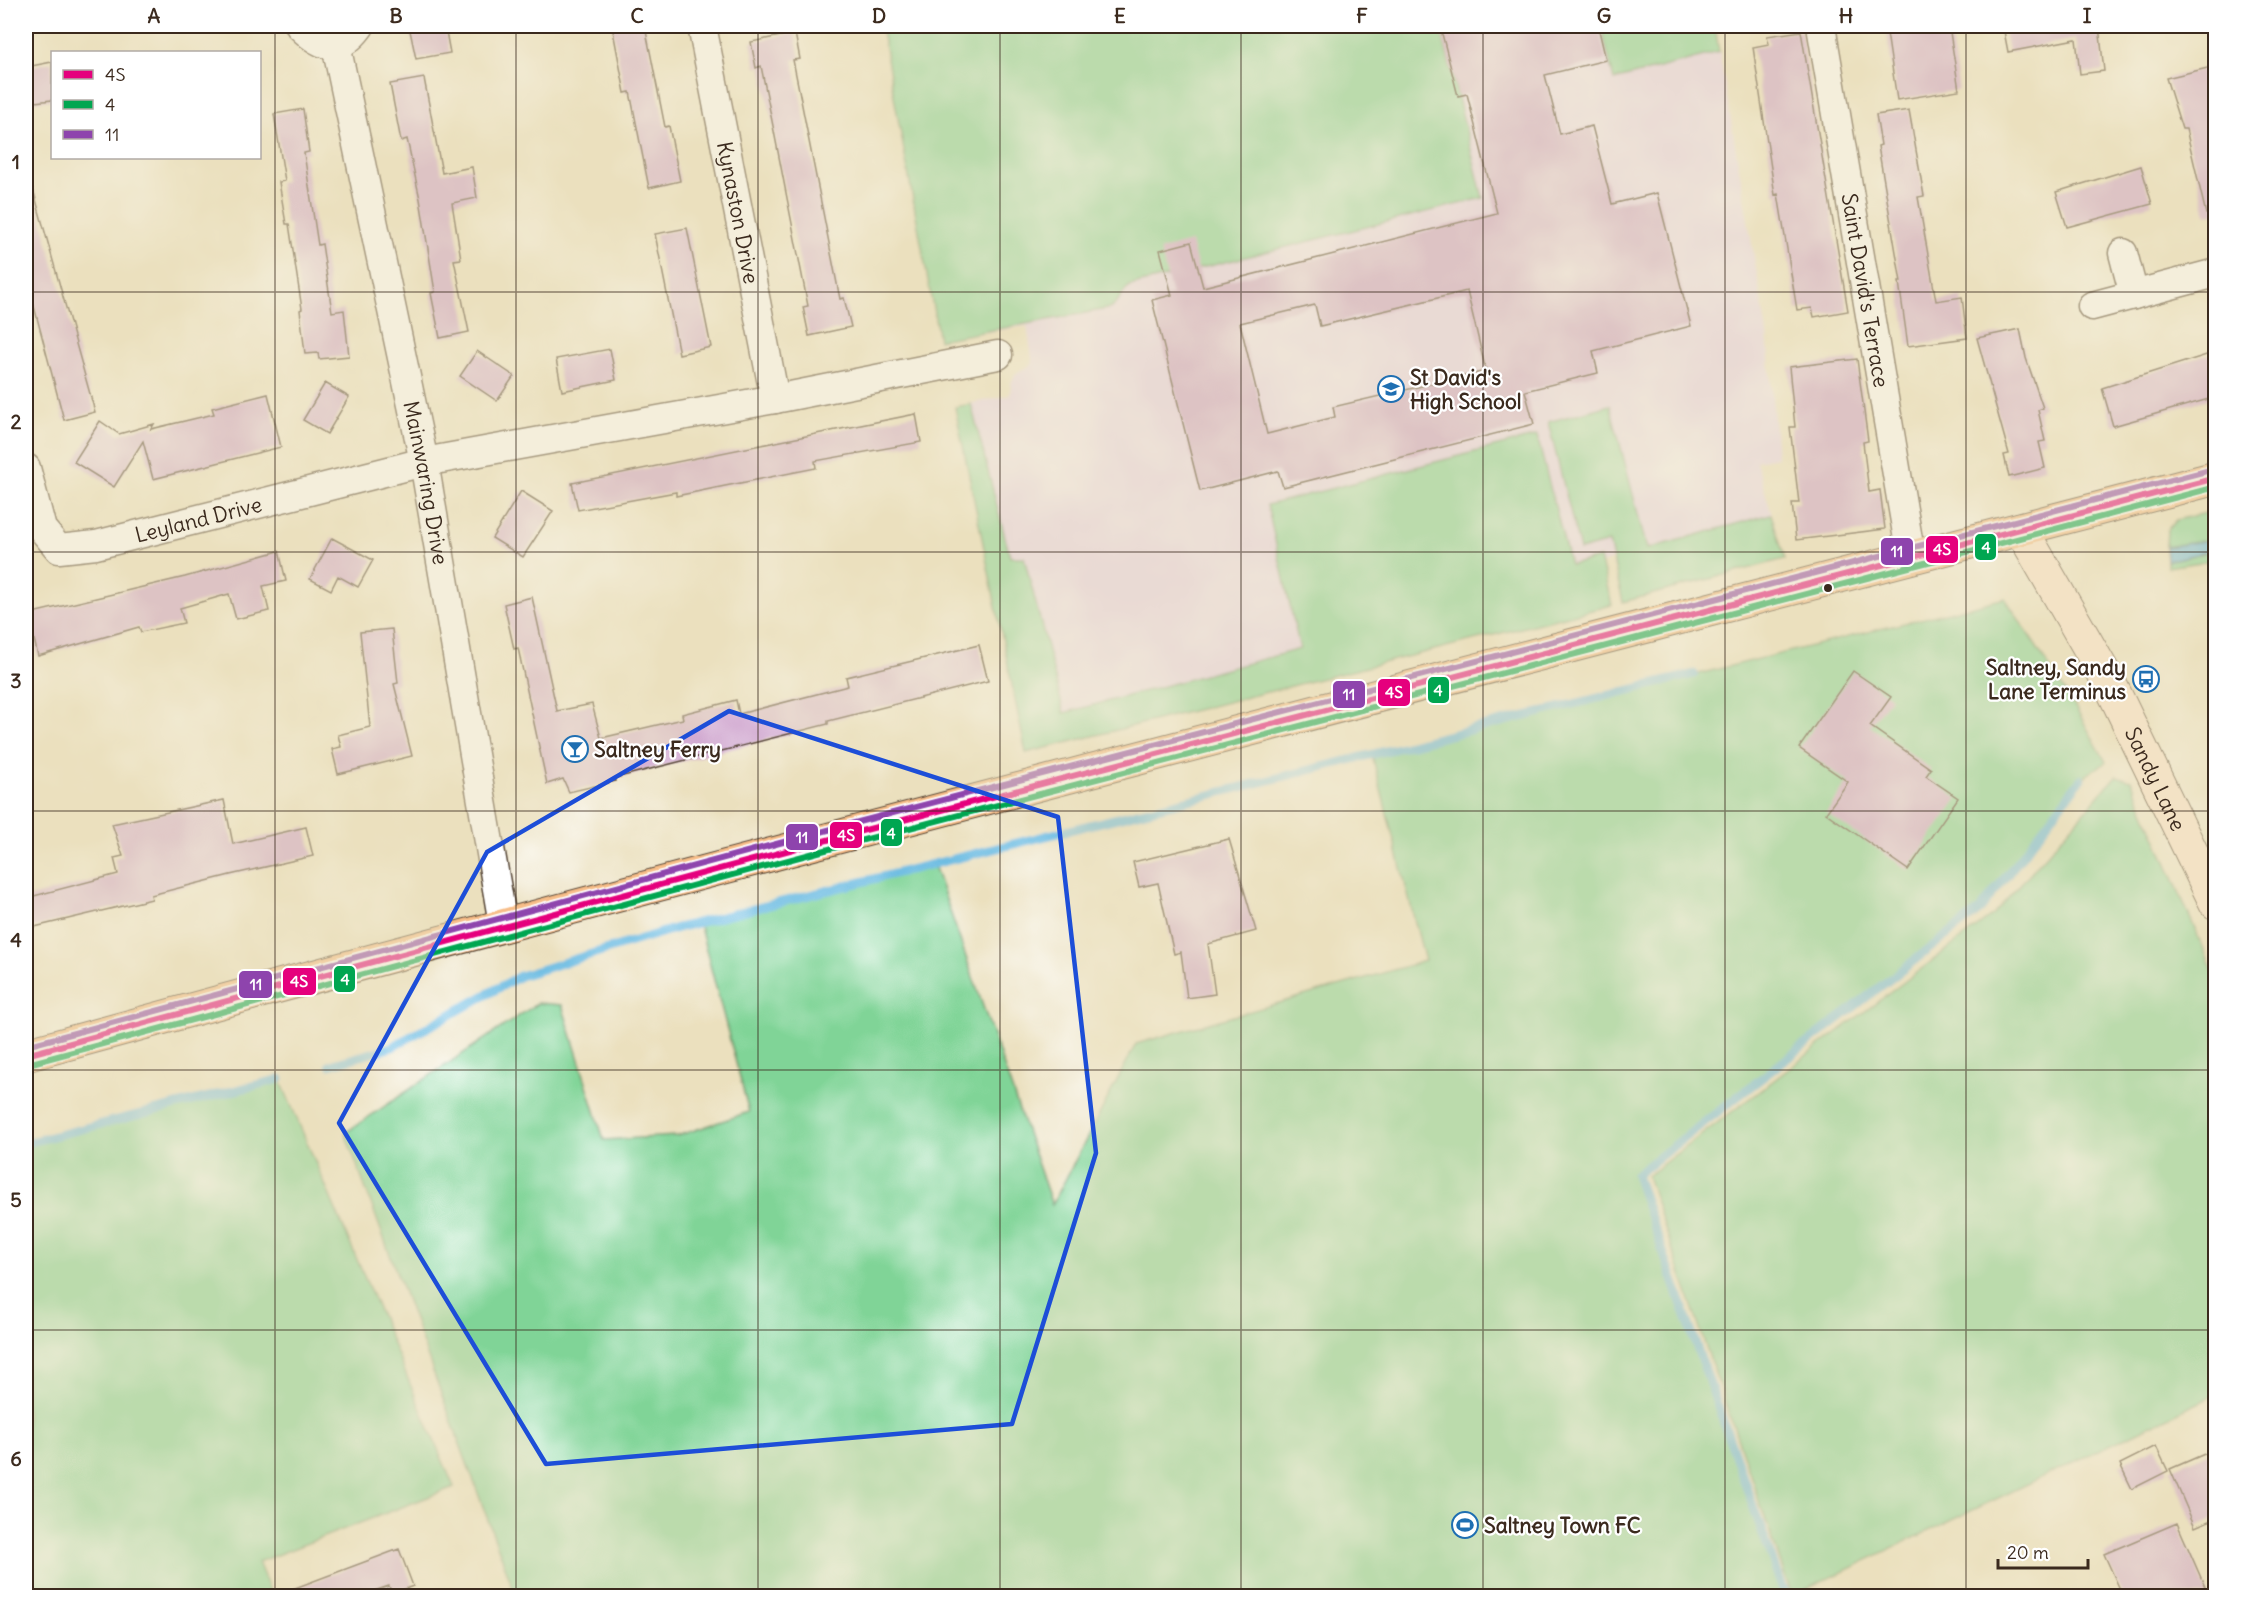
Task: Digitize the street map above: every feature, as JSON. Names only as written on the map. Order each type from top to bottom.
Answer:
[{"type":"main road","points":[[26,1055],[503,924],[2216,478]]},
{"type":"street","points":[[300,26],[315,40],[336,45],[354,34],[360,26]]},
{"type":"street","name":"Kynaston Drive","points":[[702,26],[775,399]]},
{"type":"street","name":"Saint David's Terrace","points":[[1821,26],[1911,557]]},
{"type":"street","name":"Mainwaring Drive","points":[[336,45],[424,462],[503,924]]},
{"type":"street","points":[[2122,253],[2134,295]]},
{"type":"street","points":[[2092,306],[2216,273]]},
{"type":"street","points":[[424,462],[775,399],[998,355]]},
{"type":"street","name":"Leyland Drive","points":[[26,468],[42,529],[59,549],[96,544],[424,462]]},
{"type":"street","name":"Sandy Lane","points":[[2021,530],[2109,682],[2216,903]]},
{"type":"highlighted area","points":[[729,711],[1058,817],[1096,1153],[1012,1424],[546,1464],[339,1123],[487,852]]},
{"type":"shaded area","name":"St David's High School","points":[[881,26],[1715,26],[1767,334],[1777,457],[1756,461],[1785,559],[1623,602],[1612,560],[1602,564],[1612,605],[1026,753],[955,407],[1010,395],[1015,374],[1033,364],[1027,326],[939,340]]},
{"type":"green space","points":[[881,26],[1440,26],[1483,198],[1129,286],[1112,308],[939,340]]},
{"type":"green space","points":[[1601,26],[1715,26],[1719,52],[1614,80]]},
{"type":"green space","points":[[971,404],[1010,557],[1024,557],[1064,713],[1300,649],[1267,505],[1537,436],[1570,565],[1600,558],[1612,605],[1026,753],[955,407]]},
{"type":"green space","points":[[1610,405],[1647,549],[1771,514],[1785,559],[1623,602],[1609,542],[1580,550],[1548,422]]},
{"type":"green space","points":[[2215,511],[2215,539],[2166,547],[2167,530],[2176,520]]},
{"type":"green space","points":[[2215,550],[2215,560],[2167,567],[2167,561]]},
{"type":"green space","points":[[2005,598],[2074,705],[2106,762],[2081,779],[1981,909],[1636,1175],[1785,1596],[516,1596],[345,1133],[538,1003],[562,1005],[604,1140],[677,1136],[749,1112],[699,923],[934,865],[1052,1205],[1136,1044],[1425,961],[1372,755]]},
{"type":"green space","points":[[2116,776],[2131,780],[2215,976],[2215,1395],[1792,1596],[1647,1176],[1994,914]]},
{"type":"green space","points":[[280,1079],[454,1487],[258,1562],[272,1596],[26,1596],[26,1143]]},
{"type":"water","points":[[2215,539],[2215,550],[2167,561],[2166,547]]},
{"type":"building","points":[[409,26],[445,26],[450,53],[416,59]]},
{"type":"building","points":[[612,26],[645,26],[665,127],[669,126],[680,181],[649,188],[630,92],[625,93]]},
{"type":"building","points":[[1440,26],[1598,26],[1606,60],[1545,75],[1560,134],[1592,126],[1612,204],[1657,193],[1691,326],[1593,351],[1598,373],[1525,391],[1534,424],[1283,487],[1278,471],[1200,491],[1152,300],[1172,295],[1160,250],[1191,242],[1203,287],[1497,213],[1467,94],[1458,96]],"holes":[[[1467,291],[1486,371],[1333,407],[1335,417],[1267,434],[1240,323],[1315,305],[1320,326]]]},
{"type":"building","points":[[1886,26],[1949,26],[1959,90],[1897,100]]},
{"type":"building","points":[[2003,26],[2099,26],[2104,71],[2080,74],[2076,39],[2008,52]]},
{"type":"building","points":[[1801,31],[1848,311],[1814,317],[1812,308],[1797,310],[1778,194],[1775,195],[1753,47],[1769,44],[1767,36]]},
{"type":"building","points":[[795,33],[800,59],[793,60],[840,299],[844,298],[851,327],[809,336],[803,307],[808,306],[773,126],[761,66],[756,68],[751,42]]},
{"type":"building","points":[[51,62],[51,100],[26,103],[26,67]]},
{"type":"building","points":[[2216,66],[2216,213],[2206,214],[2186,129],[2182,129],[2166,78]]},
{"type":"building","points":[[424,78],[442,173],[472,167],[477,198],[452,203],[461,259],[454,260],[469,332],[440,338],[431,293],[435,292],[420,199],[407,139],[401,141],[390,84]]},
{"type":"building","points":[[303,109],[309,152],[304,153],[318,245],[322,244],[332,312],[344,310],[349,356],[319,359],[318,353],[305,354],[300,310],[302,309],[289,224],[286,224],[279,182],[285,181],[274,114]]},
{"type":"building","points":[[1909,110],[1924,196],[1918,197],[1936,301],[1962,297],[1967,338],[1908,346],[1899,282],[1901,282],[1878,146],[1881,145],[1876,115]]},
{"type":"building","points":[[2141,166],[2152,204],[2067,227],[2056,192]]},
{"type":"building","points":[[33,189],[95,412],[64,420],[26,276],[26,190]]},
{"type":"building","points":[[687,228],[711,347],[679,354],[655,234]]},
{"type":"building","points":[[2020,329],[2026,358],[2043,408],[2038,410],[2045,441],[2039,442],[2045,468],[2009,477],[2004,455],[2009,454],[1977,338]]},
{"type":"building","points":[[610,349],[616,380],[562,391],[556,359]]},
{"type":"building","points":[[477,351],[514,376],[497,401],[460,376]]},
{"type":"building","points":[[2216,352],[2216,397],[2113,426],[2102,388]]},
{"type":"building","points":[[1857,359],[1868,441],[1863,442],[1869,492],[1880,490],[1885,529],[1796,540],[1792,503],[1799,503],[1790,427],[1795,427],[1789,367]]},
{"type":"building","points":[[325,383],[349,397],[327,434],[303,420]]},
{"type":"building","points":[[268,394],[281,447],[153,479],[143,441],[114,487],[74,462],[100,421],[119,434],[154,424],[151,429],[214,414],[212,408]]},
{"type":"building","points":[[916,414],[921,442],[815,461],[816,468],[676,496],[676,492],[578,510],[572,483]]},
{"type":"building","points":[[521,491],[553,511],[523,557],[492,538]]},
{"type":"building","points":[[332,538],[373,560],[358,587],[338,576],[331,590],[310,579]]},
{"type":"building","points":[[279,551],[286,581],[263,586],[269,611],[236,619],[229,594],[180,608],[184,623],[141,632],[139,627],[38,656],[28,614],[185,577]]},
{"type":"building","points":[[532,597],[557,711],[592,704],[601,738],[683,719],[682,714],[736,700],[739,714],[848,686],[846,677],[979,645],[988,681],[828,721],[828,724],[615,778],[616,781],[569,792],[563,779],[547,784],[518,648],[514,649],[504,604]]},
{"type":"building","points":[[392,629],[398,683],[394,684],[412,756],[338,774],[332,749],[341,747],[338,735],[370,727],[360,632]]},
{"type":"building","points":[[1853,671],[1891,697],[1870,726],[1931,769],[1926,776],[1958,798],[1908,870],[1826,813],[1848,782],[1799,748]]},
{"type":"building","points":[[224,800],[233,844],[306,827],[313,856],[151,895],[152,899],[26,929],[26,898],[118,874],[114,858],[123,856],[112,824]]},
{"type":"building","points":[[1229,839],[1256,931],[1208,944],[1215,994],[1187,998],[1181,952],[1174,954],[1158,883],[1139,887],[1133,862]]},
{"type":"building","points":[[2156,1446],[2168,1471],[2132,1489],[2120,1464]]},
{"type":"building","points":[[2216,1449],[2216,1518],[2195,1527],[2170,1469]]},
{"type":"building","points":[[2177,1523],[2209,1596],[2123,1596],[2104,1554]]},
{"type":"building","points":[[399,1549],[413,1586],[392,1594],[389,1586],[359,1596],[279,1596],[279,1594]]},
{"type":"waterway","points":[[330,1065],[392,1047],[520,976],[677,928],[1694,674]]},
{"type":"waterway","points":[[1785,1596],[1636,1175],[1981,909],[2081,779]]},
{"type":"waterway","points":[[26,1143],[280,1079]]},
{"type":"transit line","name":"11","points":[[26,1046],[843,826],[2214,469]]},
{"type":"transit line","name":"4S","points":[[26,1055],[846,835],[2216,478]]},
{"type":"transit line","name":"4","points":[[28,1064],[848,844],[2216,487]]},
{"type":"place","name":"St David's High School","points":[[1391,389]]},
{"type":"place","name":"Saltney, Sandy Lane Terminus","points":[[2146,679]]},
{"type":"place","name":"Saltney Ferry","points":[[575,749]]},
{"type":"place","name":"Saltney Town FC","points":[[1465,1525]]}]
